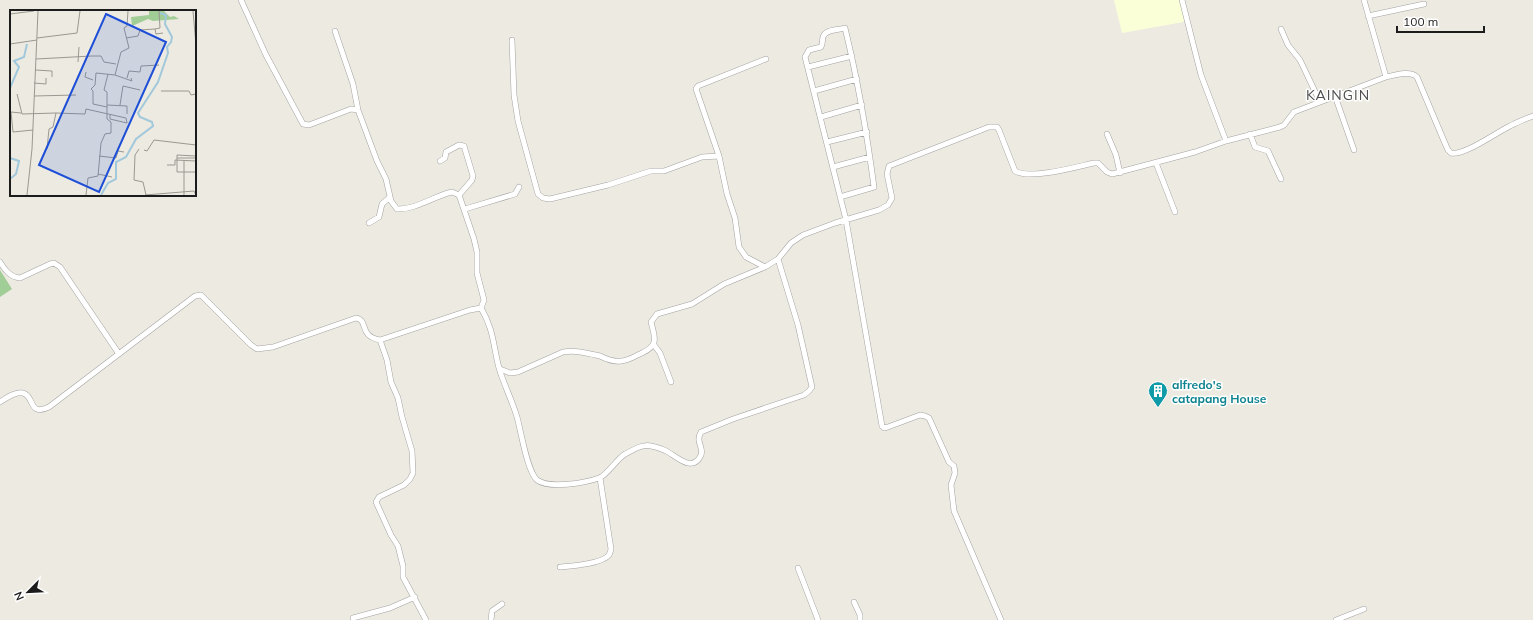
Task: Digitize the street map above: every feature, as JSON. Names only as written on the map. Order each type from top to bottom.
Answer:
[{"type":"street","points":[[241,0],[266,55],[303,124],[309,125],[351,109],[358,110]]},
{"type":"street","points":[[1182,0],[1201,75],[1226,141]]},
{"type":"street","points":[[1364,0],[1386,77]]},
{"type":"street","points":[[1368,16],[1424,4]]},
{"type":"street","points":[[840,197],[874,187],[867,132],[845,28],[829,31],[823,37],[824,43],[821,47],[809,50],[805,57],[827,142],[840,197],[846,220],[882,426],[884,428],[888,428],[920,416],[929,418],[949,462],[954,466],[955,474],[951,486],[954,511],[1001,620]]},
{"type":"street","points":[[1281,30],[1288,45],[1300,60],[1320,102]]},
{"type":"street","points":[[335,31],[353,84],[358,110],[377,161],[386,179],[391,201],[396,209],[402,209],[445,193],[452,192],[459,195],[465,209],[477,252],[478,273],[484,300],[481,308],[491,328],[500,369],[517,418],[531,471],[536,478],[543,483],[561,485],[600,478],[620,458],[635,448],[643,446],[655,447],[667,451],[681,462],[692,463],[701,455],[698,440],[701,432],[733,419],[804,395],[809,391],[812,387],[812,381],[798,325],[778,259]]},
{"type":"street","points":[[512,40],[515,105],[531,164],[536,190],[543,198],[550,199],[608,185],[651,171],[664,171],[702,157],[720,156]]},
{"type":"street","points":[[808,67],[852,56]]},
{"type":"street","points":[[765,267],[746,257],[740,247],[735,218],[727,194],[720,156],[696,89],[698,86],[766,60]]},
{"type":"street","points":[[671,382],[660,353],[654,345],[655,337],[651,322],[657,314],[692,304],[724,284],[765,267],[778,259],[784,250],[797,238],[846,220],[879,210],[888,205],[892,198],[887,174],[889,166],[993,126],[1000,130],[1015,171],[1018,173],[1039,174],[1094,163],[1101,165],[1109,173],[1120,173],[1284,125],[1292,113],[1386,77],[1414,74],[1418,77],[1444,141],[1451,153],[1459,153],[1510,125],[1533,116]]},
{"type":"street","points":[[814,91],[857,79]]},
{"type":"street","points":[[1335,96],[1354,150]]},
{"type":"street","points":[[820,117],[862,105]]},
{"type":"street","points":[[827,142],[867,132]]},
{"type":"street","points":[[1107,134],[1116,155],[1120,173]]},
{"type":"street","points":[[1250,134],[1255,147],[1268,151],[1281,179]]},
{"type":"street","points":[[440,161],[445,158],[446,152],[460,145],[464,146],[473,176],[472,180],[459,195]]},
{"type":"street","points":[[833,167],[870,158]]},
{"type":"street","points":[[1156,163],[1175,212]]},
{"type":"street","points":[[465,209],[515,194],[519,187]]},
{"type":"street","points":[[369,223],[379,217],[382,204],[390,197]]},
{"type":"street","points":[[0,262],[10,275],[14,277],[26,276],[54,263],[60,267],[119,354]]},
{"type":"street","points":[[0,402],[22,392],[26,394],[34,407],[38,410],[43,410],[119,354],[192,297],[198,295],[201,295],[250,345],[257,349],[273,347],[356,318],[359,318],[363,323],[368,336],[372,339],[380,340],[470,310],[481,308]]},
{"type":"street","points":[[380,340],[387,360],[391,382],[398,398],[412,451],[413,473],[404,485],[378,497],[376,502],[391,535],[398,546],[403,566],[403,578],[426,620]]},
{"type":"street","points":[[500,369],[510,373],[518,372],[563,352],[571,350],[587,352],[621,361],[646,351],[654,345]]},
{"type":"street","points":[[560,567],[580,565],[602,560],[609,555],[611,549],[600,478]]},
{"type":"street","points":[[798,568],[818,620]]},
{"type":"street","points":[[353,618],[390,608],[415,598]]},
{"type":"street","points":[[854,602],[860,615],[860,620]]},
{"type":"street","points":[[491,620],[492,611],[502,604]]},
{"type":"street","points":[[1336,620],[1364,609]]},
{"type":"shaded area","points":[[1114,0],[1183,0],[1189,21],[1122,33]]},
{"type":"green space","points":[[0,270],[12,289],[0,297]]},
{"type":"place","name":"alfredo's catapang House","points":[[1158,408]]},
{"type":"district","name":"KAINGIN","points":[[1338,95]]}]
